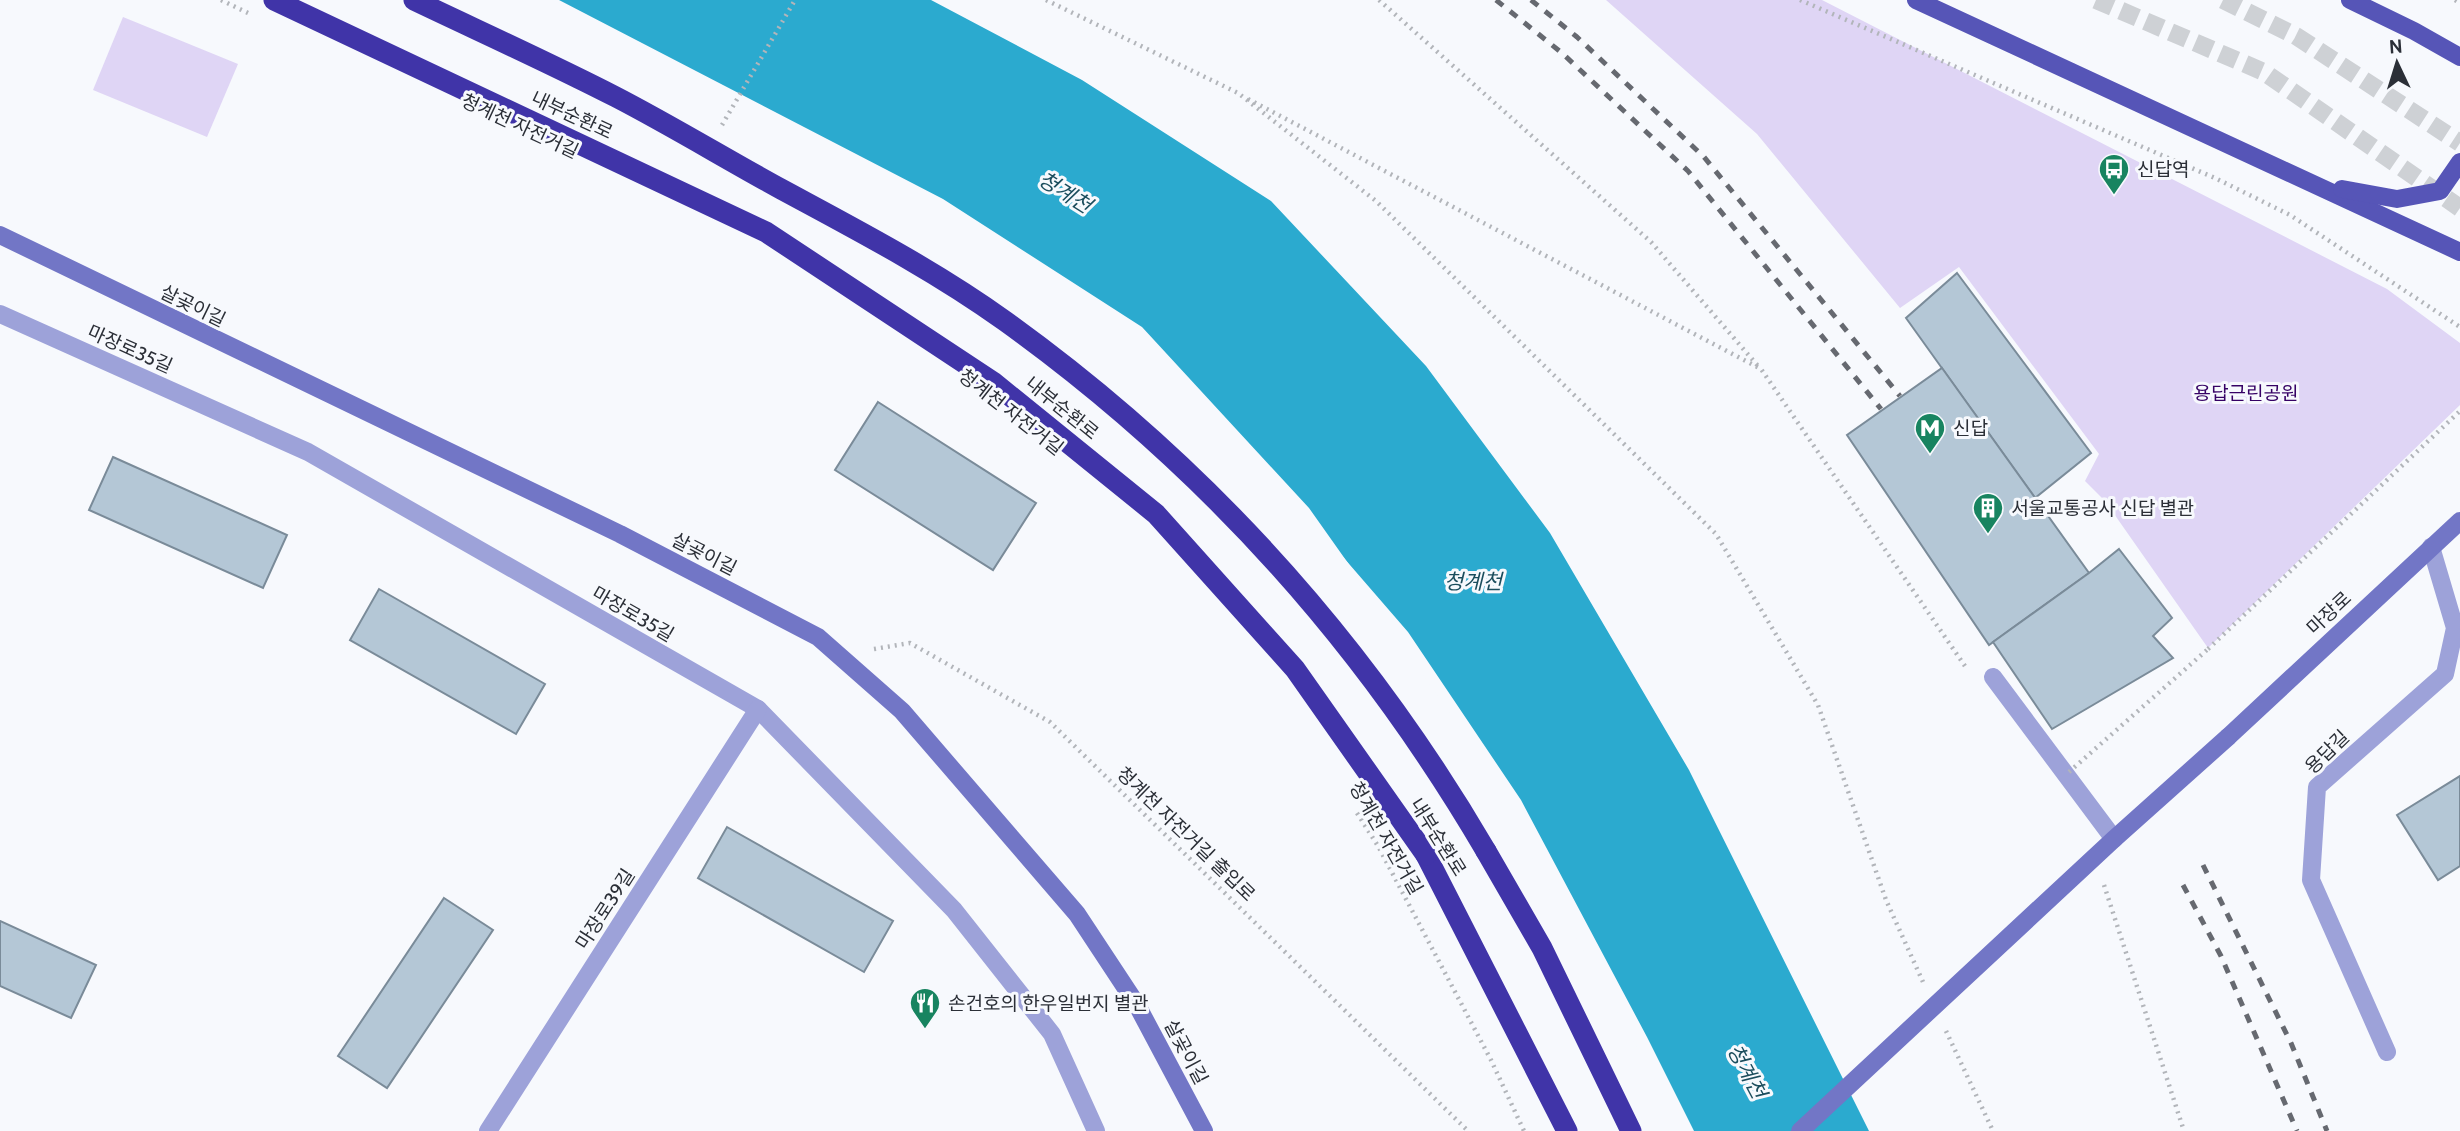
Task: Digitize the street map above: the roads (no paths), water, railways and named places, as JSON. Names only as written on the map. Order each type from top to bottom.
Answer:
[{"type":"highway","name":"내부순환로","points":[[274,0],[765,232],[993,382],[1156,514],[1295,669],[1426,855],[1567,1131]]},
{"type":"highway","name":"내부순환로","points":[[414,0],[617,97],[920,266],[1003,320],[1067,369],[1183,467],[1267,552],[1336,629],[1449,788],[1542,948],[1631,1131]]},
{"type":"main road","points":[[1916,0],[2460,252]]},
{"type":"main road","points":[[2350,0],[2460,57]]},
{"type":"main road","points":[[2318,185],[2397,199],[2440,191],[2460,162]]},
{"type":"main road","name":"살곶이길","points":[[0,235],[620,534],[818,637],[902,711],[1077,914],[1137,1006],[1205,1131]]},
{"type":"main road","name":"마장로","points":[[1800,1131],[2460,521]]},
{"type":"street","name":"마장로35길","points":[[0,314],[308,452],[758,709],[954,910],[1052,1034],[1096,1131]]},
{"type":"street","name":"용답길","points":[[2387,1052],[2311,880],[2317,787],[2445,674],[2455,628],[2431,547]]},
{"type":"street","points":[[1993,677],[2018,695],[2078,791],[2113,839]]},
{"type":"street","name":"마장로39길","points":[[488,1131],[758,709]]},
{"type":"water","name":"청계천","points":[[559,0],[931,0],[1082,80],[1271,201],[1426,366],[1550,533],[1689,770],[1869,1131],[1687,1131],[1464,727],[1309,508],[1142,327],[943,199]]},
{"type":"tunnel","points":[[2096,0],[2264,72],[2460,208]]},
{"type":"tunnel","points":[[2223,0],[2296,36],[2460,143]]},
{"type":"railway","points":[[1496,0],[1562,53],[1688,171],[1881,409]]},
{"type":"railway","points":[[1531,0],[1577,37],[1704,157],[1900,396]]},
{"type":"railway","points":[[2203,865],[2291,1043],[2327,1131]]},
{"type":"railway","points":[[2183,885],[2221,956],[2297,1131]]},
{"type":"place","name":"신답역","points":[[2114,196]]},
{"type":"place","name":"신답","points":[[1930,455]]},
{"type":"place","name":"서울교통공사 신답 별관","points":[[1988,535]]},
{"type":"place","name":"손건호의 한우일번지 별관","points":[[925,1030]]},
{"type":"park label","name":"용답근린공원","points":[[2246,393]]}]
